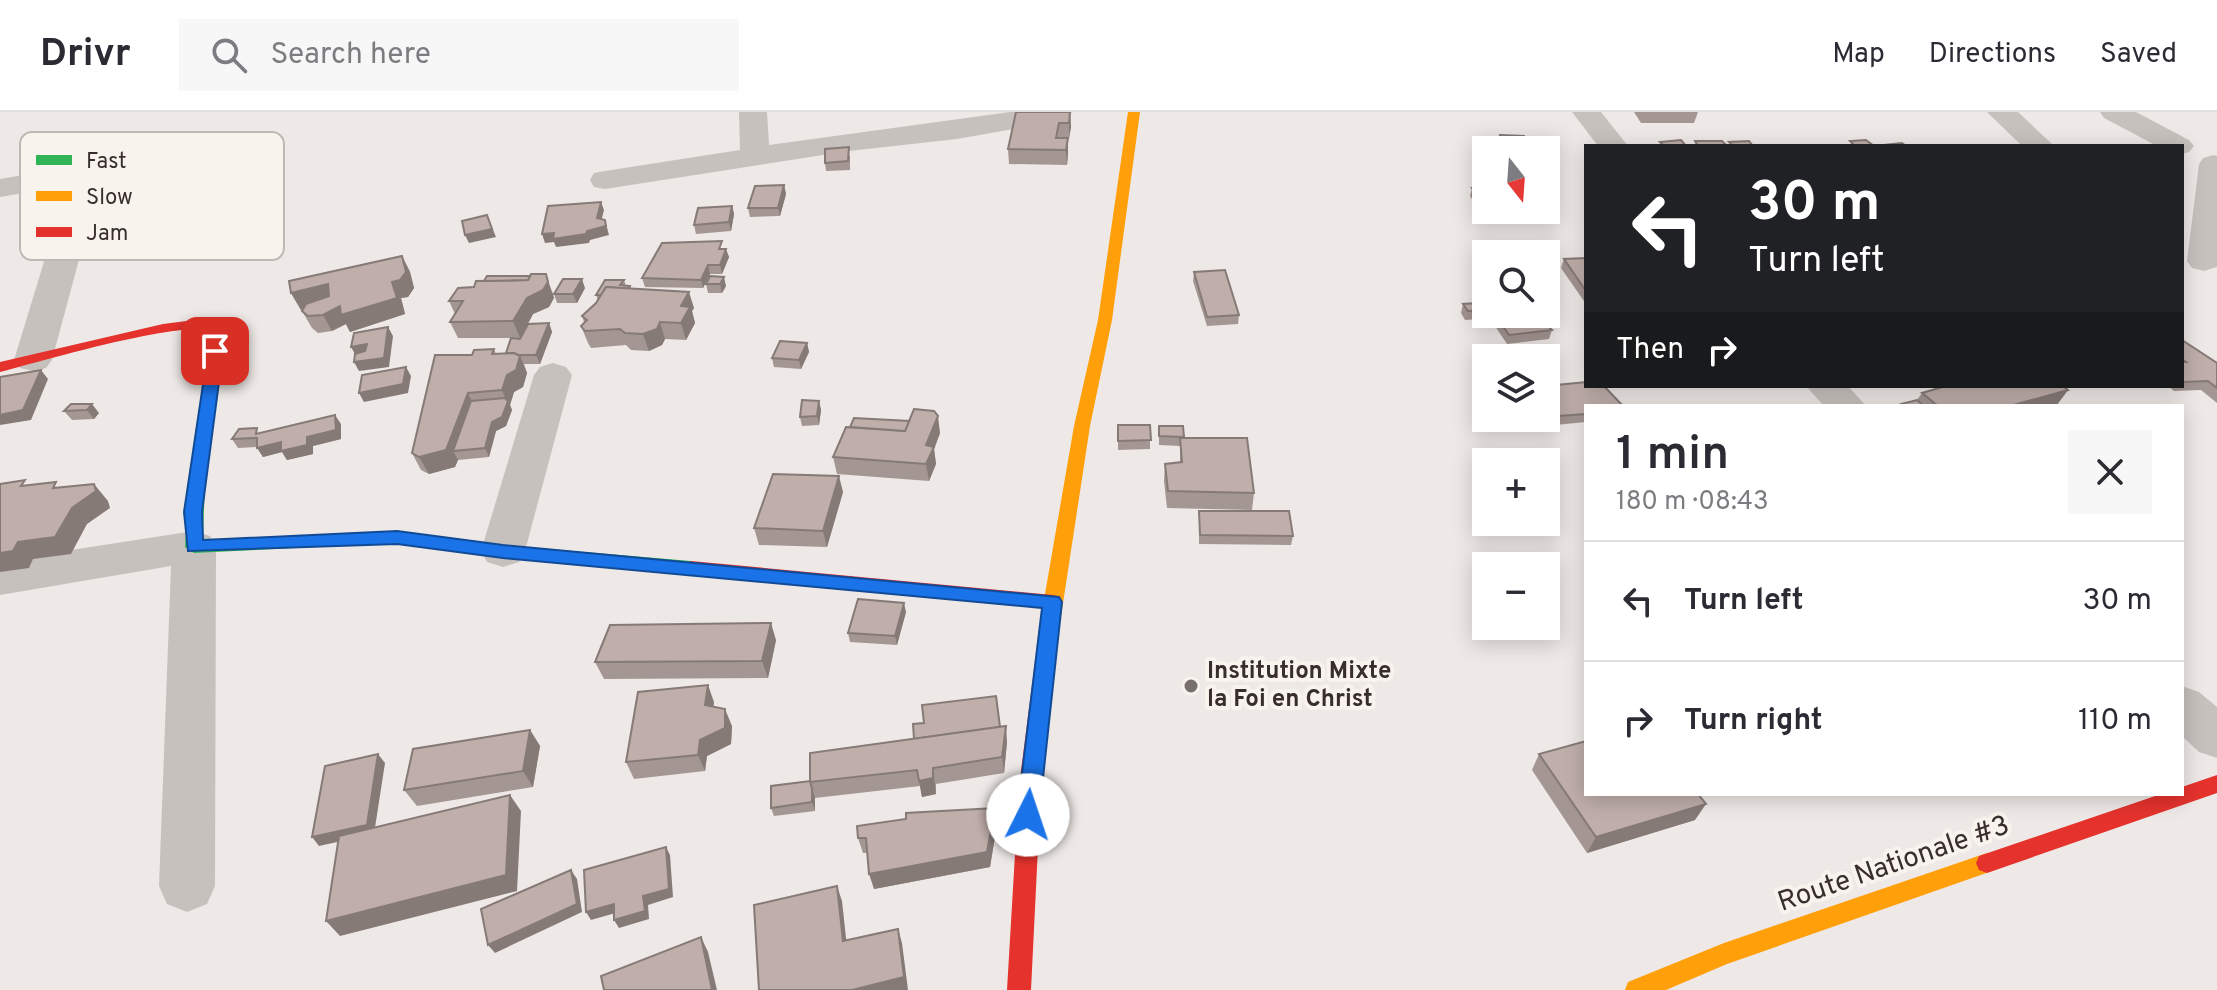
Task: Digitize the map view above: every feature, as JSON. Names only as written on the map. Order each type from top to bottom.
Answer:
[{"type":"street","points":[[753,112],[755,157]]},
{"type":"street","points":[[605,180],[957,130],[1058,112]]},
{"type":"street","points":[[1019,990],[1030,786],[1053,602],[1082,426],[1105,320],[1134,112]]},
{"type":"street","points":[[1586,112],[1611,144]]},
{"type":"street","points":[[2001,112],[2037,144]]},
{"type":"street","points":[[2114,112],[2175,144]]},
{"type":"street","points":[[2184,149],[2215,165],[2201,260]]},
{"type":"street","points":[[0,188],[20,185]]},
{"type":"street","points":[[33,360],[62,260]]},
{"type":"street","points":[[0,367],[163,328],[202,323],[218,329],[193,512],[187,886]]},
{"type":"street","points":[[503,551],[553,375]]},
{"type":"street","points":[[1827,388],[1845,404]]},
{"type":"street","points":[[0,578],[194,547],[397,537],[503,551],[1053,602]]},
{"type":"street","points":[[2184,708],[2217,737]]},
{"type":"street","name":"Route Nationale #3","points":[[2184,795],[2217,784]]},
{"type":"street","name":"Route Nationale #3","points":[[1637,990],[1724,954],[2182,796]]},
{"type":"building","points":[[1016,112],[1070,112],[1069,123],[1059,123],[1056,138],[1068,138],[1066,150],[1008,149]]},
{"type":"building","points":[[1681,140],[1684,144],[1662,144],[1660,142]]},
{"type":"building","points":[[1866,140],[1871,144],[1853,144],[1850,141]]},
{"type":"building","points":[[1695,141],[1722,141],[1725,144],[1697,144]]},
{"type":"building","points":[[1749,141],[1751,144],[1731,144],[1729,142]]},
{"type":"building","points":[[849,147],[848,161],[825,163],[825,149]]},
{"type":"building","points":[[784,185],[778,208],[748,208],[755,186]]},
{"type":"building","points":[[601,202],[597,218],[605,220],[606,226],[587,231],[586,234],[553,239],[554,233],[542,234],[548,206]]},
{"type":"building","points":[[732,206],[729,222],[694,225],[698,208]]},
{"type":"building","points":[[487,215],[492,229],[465,235],[462,221]]},
{"type":"building","points":[[722,241],[719,249],[726,249],[720,265],[708,265],[701,280],[642,278],[662,243]]},
{"type":"building","points":[[402,256],[406,272],[400,280],[392,282],[397,298],[341,315],[340,306],[323,315],[308,316],[302,311],[306,304],[329,296],[328,284],[291,293],[289,281]]},
{"type":"building","points":[[1584,258],[1584,288],[1564,259]]},
{"type":"building","points":[[1225,270],[1239,315],[1207,317],[1194,272]]},
{"type":"building","points":[[531,274],[546,274],[548,282],[543,290],[527,298],[513,321],[450,322],[463,301],[449,301],[458,288],[474,287],[476,281],[528,280]]},
{"type":"building","points":[[487,276],[530,276],[528,280],[484,281]]},
{"type":"building","points":[[710,276],[724,277],[720,284],[706,284]]},
{"type":"building","points":[[563,279],[582,279],[573,294],[554,294]]},
{"type":"building","points":[[605,280],[624,280],[620,285],[630,286],[629,289],[606,287],[601,295],[596,295]]},
{"type":"building","points":[[606,287],[689,292],[681,306],[690,307],[681,323],[660,322],[657,329],[643,334],[625,333],[620,329],[585,331],[581,326],[587,320],[582,316],[596,303]]},
{"type":"building","points":[[1472,303],[1472,311],[1468,311],[1463,304]]},
{"type":"building","points":[[549,323],[536,355],[506,353],[511,338],[520,339],[528,324]]},
{"type":"building","points":[[388,327],[384,358],[354,362],[355,354],[365,351],[367,344],[351,347],[354,333]]},
{"type":"building","points":[[1504,328],[1552,330],[1509,335]]},
{"type":"building","points":[[780,341],[807,343],[799,360],[772,358]]},
{"type":"building","points":[[2184,341],[2217,363],[2217,388],[2208,381],[2184,382]]},
{"type":"building","points":[[494,349],[492,354],[514,353],[520,356],[516,370],[507,375],[502,390],[468,393],[446,450],[419,457],[412,453],[435,355],[472,355],[474,350]]},
{"type":"building","points":[[406,367],[403,384],[359,393],[362,375]]},
{"type":"building","points":[[41,370],[23,410],[0,415],[0,377]]},
{"type":"building","points":[[1584,382],[1584,388],[1606,388],[1621,404],[1584,404],[1584,414],[1560,416],[1560,385]]},
{"type":"building","points":[[1939,388],[2068,390],[2017,404],[1936,404],[1922,393]]},
{"type":"building","points":[[505,398],[508,401],[502,417],[492,422],[485,448],[453,451],[471,401]]},
{"type":"building","points":[[802,400],[819,401],[817,416],[800,417]]},
{"type":"building","points":[[1917,400],[1922,404],[1901,404]]},
{"type":"building","points":[[71,404],[92,404],[87,410],[64,411]]},
{"type":"building","points":[[914,409],[934,411],[938,416],[926,445],[934,447],[926,464],[833,457],[846,427],[905,431]]},
{"type":"building","points":[[335,415],[336,430],[307,437],[307,445],[281,451],[281,442],[257,448],[257,438],[232,439],[239,429],[257,428],[256,434]]},
{"type":"building","points":[[854,418],[909,421],[905,431],[850,427]]},
{"type":"building","points":[[1118,425],[1150,425],[1151,440],[1118,441]]},
{"type":"building","points":[[1159,426],[1183,426],[1184,437],[1159,436]]},
{"type":"building","points":[[1180,438],[1247,438],[1254,493],[1168,491],[1165,464],[1182,462]]},
{"type":"building","points":[[773,474],[839,476],[823,531],[754,528]]},
{"type":"building","points":[[25,480],[21,486],[56,482],[53,488],[94,484],[96,491],[72,508],[55,537],[18,542],[13,551],[0,553],[0,484]]},
{"type":"building","points":[[1199,511],[1289,511],[1293,536],[1200,535]]},
{"type":"building","points":[[858,599],[904,603],[895,636],[848,633]]},
{"type":"building","points":[[771,623],[762,661],[595,662],[610,625]]},
{"type":"building","points":[[708,685],[705,705],[725,709],[725,728],[700,740],[698,755],[626,762],[638,692]]},
{"type":"building","points":[[996,696],[1000,727],[914,739],[913,724],[924,723],[922,705]]},
{"type":"building","points":[[1006,726],[1002,757],[933,768],[933,778],[919,781],[917,770],[810,782],[810,753]]},
{"type":"building","points":[[530,730],[523,771],[404,790],[413,749]]},
{"type":"building","points":[[1584,742],[1584,796],[1700,796],[1706,804],[1596,837],[1539,754]]},
{"type":"building","points":[[378,754],[367,825],[312,837],[325,766]]},
{"type":"building","points":[[810,781],[812,802],[771,808],[771,786]]},
{"type":"building","points":[[510,795],[506,875],[326,921],[339,836]]},
{"type":"building","points":[[995,808],[987,852],[869,874],[866,838],[858,838],[857,826],[906,819],[906,813]]},
{"type":"building","points":[[666,847],[669,889],[643,896],[645,911],[614,920],[614,904],[586,912],[584,870]]},
{"type":"building","points":[[571,870],[577,904],[488,945],[481,909]]},
{"type":"building","points":[[837,886],[843,941],[898,929],[904,977],[852,990],[759,990],[754,905]]},
{"type":"building","points":[[701,937],[712,990],[604,990],[601,976]]},
{"type":"traffic: fast","points":[[197,481],[194,547],[397,537],[503,551],[691,568]]},
{"type":"traffic: slow","points":[[1050,623],[1082,426],[1105,320],[1134,112]]},
{"type":"traffic: slow","points":[[1637,990],[1724,954],[1987,863]]},
{"type":"traffic: jam","points":[[0,367],[163,328],[202,323],[218,329],[197,481]]},
{"type":"traffic: jam","points":[[691,568],[1053,602]]},
{"type":"traffic: jam","points":[[1019,990],[1030,786],[1050,623]]},
{"type":"traffic: jam","points":[[2184,795],[2217,784]]},
{"type":"traffic: jam","points":[[1987,863],[2182,796]]},
{"type":"place","name":"Institution Mixte la Foi en Christ","points":[[1191,686]]},
{"type":"route","points":[[215,351],[193,512],[194,547],[397,537],[503,551],[1053,602],[1028,815]]}]
